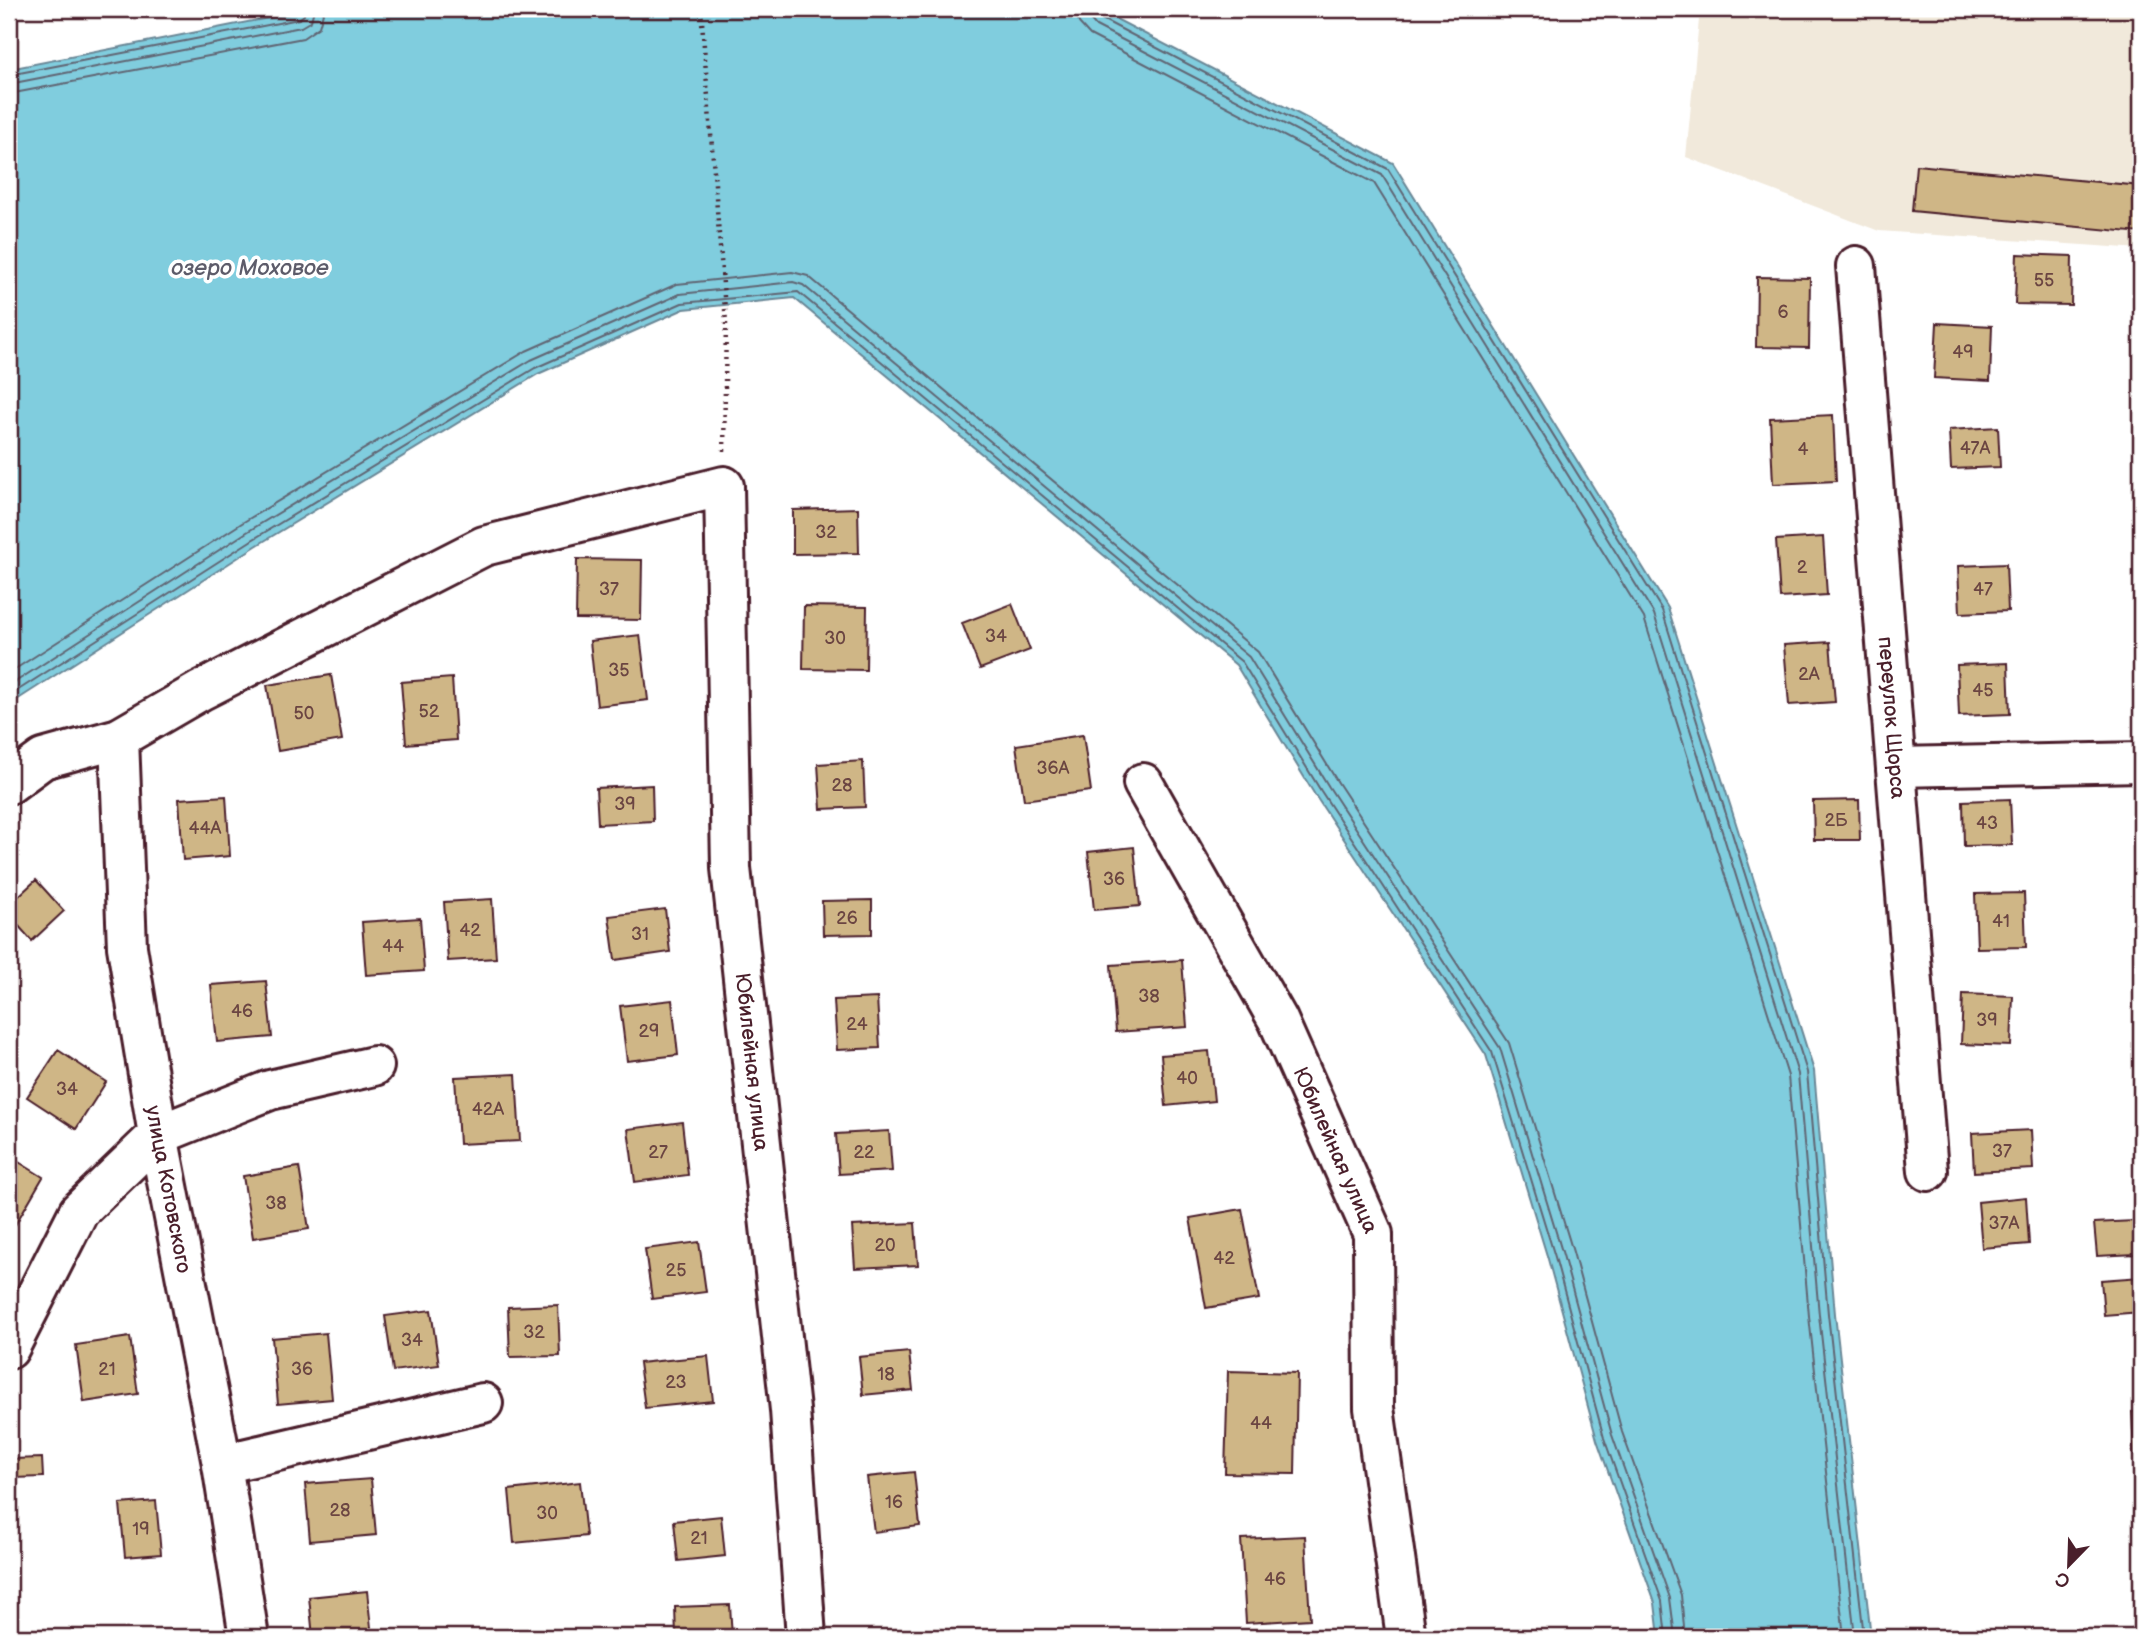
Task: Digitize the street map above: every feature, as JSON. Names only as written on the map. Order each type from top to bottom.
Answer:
[{"type":"street","name":"переулок Щорса","points":[[1856,266],[1928,1171]]},
{"type":"street","points":[[9,784],[43,759],[119,738],[200,691],[484,546],[724,486]]},
{"type":"street","name":"Юбилейная улица","points":[[724,486],[731,868],[790,1410],[806,1637]]},
{"type":"street","name":"улица Котовского","points":[[119,738],[127,947],[158,1135],[222,1464],[250,1637]]},
{"type":"street","points":[[1896,767],[2141,762]]},
{"type":"street","name":"Юбилейная улица","points":[[1143,783],[1278,1020],[1373,1234],[1374,1408],[1406,1637]]},
{"type":"street","points":[[9,1349],[79,1211],[158,1135],[270,1090],[374,1066]]},
{"type":"street","points":[[222,1464],[483,1403]]},
{"type":"path","points":[[701,9],[726,322],[724,486]]},
{"type":"shaded area","points":[[1700,9],[2141,9],[2141,249],[1879,231],[1686,157]]},
{"type":"water","name":"озеро Моховое","points":[[314,9],[1097,9],[1393,163],[1668,608],[1814,1071],[1835,1314],[1871,1637],[1659,1637],[1655,1603],[1597,1440],[1548,1259],[1486,1055],[1315,795],[1236,665],[794,298],[684,309],[538,374],[256,546],[9,705],[9,69]]},
{"type":"building","points":[[1916,165],[2141,186],[2141,233],[1912,211]]},
{"type":"building","points":[[2017,254],[2072,256],[2071,305],[2015,304]]},
{"type":"building","points":[[1757,277],[1810,278],[1809,348],[1756,347]]},
{"type":"building","points":[[1937,323],[1992,326],[1990,381],[1934,378]]},
{"type":"building","points":[[1833,415],[1836,481],[1773,484],[1770,418]]},
{"type":"building","points":[[1998,427],[2000,467],[1951,469],[1949,430]]},
{"type":"building","points":[[858,508],[859,553],[793,554],[793,510]]},
{"type":"building","points":[[1823,537],[1827,595],[1780,598],[1776,540]]},
{"type":"building","points":[[577,559],[642,560],[641,620],[576,619]]},
{"type":"building","points":[[2006,564],[2008,611],[1960,613],[1958,566]]},
{"type":"building","points":[[1012,604],[1030,650],[980,669],[962,623]]},
{"type":"building","points":[[804,606],[867,607],[866,670],[803,669]]},
{"type":"building","points":[[640,635],[648,700],[597,706],[590,641]]},
{"type":"building","points":[[1830,642],[1835,702],[1789,705],[1784,645]]},
{"type":"building","points":[[2008,663],[2010,714],[1959,716],[1957,665]]},
{"type":"building","points":[[331,675],[342,740],[278,751],[267,685]]},
{"type":"building","points":[[452,678],[456,740],[406,744],[401,682]]},
{"type":"building","points":[[1083,735],[1091,791],[1024,800],[1016,745]]},
{"type":"building","points":[[863,761],[865,807],[821,809],[818,764]]},
{"type":"building","points":[[652,785],[653,821],[598,824],[596,788]]},
{"type":"building","points":[[226,796],[230,856],[183,860],[179,799]]},
{"type":"building","points":[[2010,799],[2012,845],[1964,846],[1963,801]]},
{"type":"building","points":[[1859,800],[1860,840],[1814,840],[1813,801]]},
{"type":"building","points":[[1134,847],[1140,906],[1094,910],[1088,852]]},
{"type":"building","points":[[36,880],[64,911],[32,941],[9,915],[9,905]]},
{"type":"building","points":[[2024,893],[2026,947],[1977,948],[1975,894]]},
{"type":"building","points":[[492,899],[496,958],[448,961],[444,902]]},
{"type":"building","points":[[872,900],[872,934],[823,935],[822,901]]},
{"type":"building","points":[[665,909],[670,952],[615,960],[609,916]]},
{"type":"building","points":[[420,918],[424,971],[366,975],[362,922]]},
{"type":"building","points":[[1182,960],[1187,1027],[1116,1032],[1111,965]]},
{"type":"building","points":[[266,981],[272,1037],[217,1042],[211,985]]},
{"type":"building","points":[[1963,994],[2013,996],[2011,1046],[1961,1044]]},
{"type":"building","points":[[877,998],[880,1048],[837,1050],[834,1000]]},
{"type":"building","points":[[672,1000],[678,1055],[627,1061],[620,1006]]},
{"type":"building","points":[[58,1050],[106,1082],[76,1129],[27,1097]]},
{"type":"building","points":[[1209,1051],[1214,1101],[1166,1106],[1161,1055]]},
{"type":"building","points":[[516,1074],[520,1141],[459,1144],[455,1077]]},
{"type":"building","points":[[682,1122],[688,1175],[635,1182],[628,1129]]},
{"type":"building","points":[[2031,1130],[2033,1169],[1974,1172],[1972,1133]]},
{"type":"building","points":[[889,1131],[892,1171],[839,1174],[836,1134]]},
{"type":"building","points":[[9,1156],[43,1177],[15,1225],[9,1221]]},
{"type":"building","points":[[299,1167],[309,1229],[253,1238],[243,1176]]},
{"type":"building","points":[[2026,1197],[2029,1244],[1982,1248],[1978,1202]]},
{"type":"building","points":[[1242,1209],[1259,1299],[1206,1308],[1190,1218]]},
{"type":"building","points":[[2134,1221],[2136,1254],[2097,1256],[2094,1223]]},
{"type":"building","points":[[915,1223],[918,1265],[855,1268],[852,1226]]},
{"type":"building","points":[[699,1242],[706,1292],[652,1299],[645,1249]]},
{"type":"building","points":[[2141,1277],[2141,1312],[2104,1315],[2101,1280]]},
{"type":"building","points":[[558,1305],[560,1356],[510,1357],[508,1307]]},
{"type":"building","points":[[431,1310],[439,1365],[393,1371],[385,1316]]},
{"type":"building","points":[[326,1333],[332,1399],[278,1404],[272,1338]]},
{"type":"building","points":[[130,1337],[138,1394],[84,1402],[76,1345]]},
{"type":"building","points":[[909,1352],[913,1390],[863,1395],[859,1357]]},
{"type":"building","points":[[708,1356],[713,1401],[645,1408],[639,1363]]},
{"type":"building","points":[[1228,1371],[1297,1373],[1295,1474],[1225,1473]]},
{"type":"building","points":[[2141,1411],[2141,1454],[2134,1455],[2132,1412]]},
{"type":"building","points":[[42,1458],[43,1477],[13,1478],[12,1459]]},
{"type":"building","points":[[914,1472],[920,1526],[874,1532],[867,1477]]},
{"type":"building","points":[[371,1479],[376,1535],[310,1541],[305,1484]]},
{"type":"building","points":[[580,1482],[586,1536],[514,1543],[509,1490]]},
{"type":"building","points":[[156,1501],[161,1554],[125,1557],[120,1504]]},
{"type":"building","points":[[721,1516],[725,1556],[678,1561],[674,1521]]},
{"type":"building","points":[[1305,1536],[1310,1619],[1246,1623],[1241,1539]]},
{"type":"building","points":[[367,1591],[372,1637],[313,1637],[309,1597]]},
{"type":"building","points":[[730,1605],[732,1637],[676,1637],[675,1607]]}]
